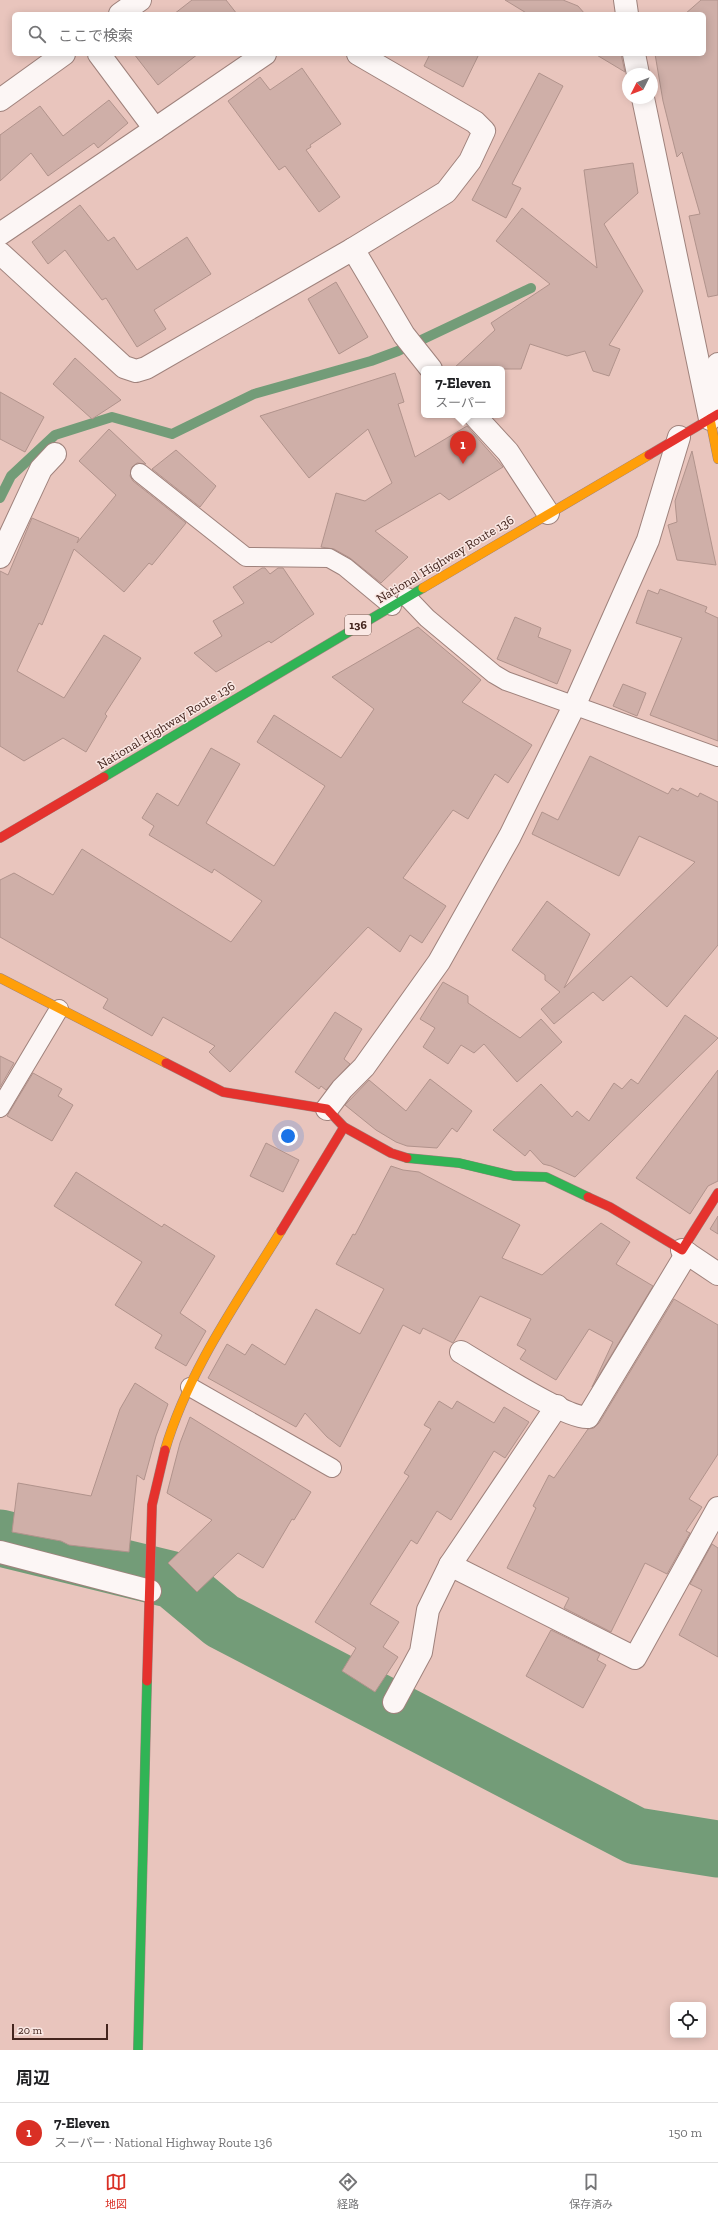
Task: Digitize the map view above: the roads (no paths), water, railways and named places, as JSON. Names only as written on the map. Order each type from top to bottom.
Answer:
[{"type":"main road","name":"National Highway Route 136","points":[[0,838],[548,513],[714,417]]},
{"type":"main road","points":[[714,417],[718,459]]},
{"type":"main road","points":[[0,978],[223,1092],[327,1109],[344,1127],[404,1158],[459,1163],[496,1173],[514,1176],[546,1177],[610,1207],[685,1251],[718,1193]]},
{"type":"main road","points":[[138,2050],[152,1505],[156,1480],[164,1451],[190,1387],[228,1317],[344,1127]]},
{"type":"street","points":[[123,12],[140,0]]},
{"type":"street","points":[[625,0],[627,12]]},
{"type":"street","points":[[0,100],[61,56]]},
{"type":"street","points":[[100,56],[155,130]]},
{"type":"street","points":[[0,234],[263,56]]},
{"type":"street","points":[[0,252],[124,367],[136,372],[146,368],[353,249],[446,192],[470,161],[484,131],[475,122],[361,56]]},
{"type":"street","points":[[634,56],[637,68]]},
{"type":"street","points":[[644,104],[714,417]]},
{"type":"street","points":[[353,249],[404,336],[429,366]]},
{"type":"street","points":[[714,417],[718,364]]},
{"type":"street","points":[[477,418],[508,452],[548,513]]},
{"type":"street","points":[[327,1109],[364,1066],[439,962],[510,836],[575,704],[648,540],[679,437]]},
{"type":"street","points":[[0,557],[42,469],[55,454]]},
{"type":"street","points":[[461,1352],[557,1406],[582,1418],[588,1417],[685,1251],[718,1274]]},
{"type":"street","points":[[394,1702],[421,1652],[428,1610],[450,1565],[557,1406]]},
{"type":"street","points":[[450,1565],[635,1658],[718,1508]]},
{"type":"street","points":[[0,1552],[150,1591]]},
{"type":"lane","points":[[140,473],[246,557],[329,558],[427,618],[494,674],[506,680],[718,757]]},
{"type":"lane","points":[[0,1108],[59,1009]]},
{"type":"lane","points":[[190,1387],[332,1468]]},
{"type":"waterway","points":[[0,498],[11,476],[55,435],[112,417],[172,434],[254,394],[371,361],[398,351],[531,288]]},
{"type":"waterway","points":[[0,1538],[173,1580],[222,1621],[636,1836],[718,1849]]},
{"type":"place","name":"7-Eleven","points":[[463,464]]}]
